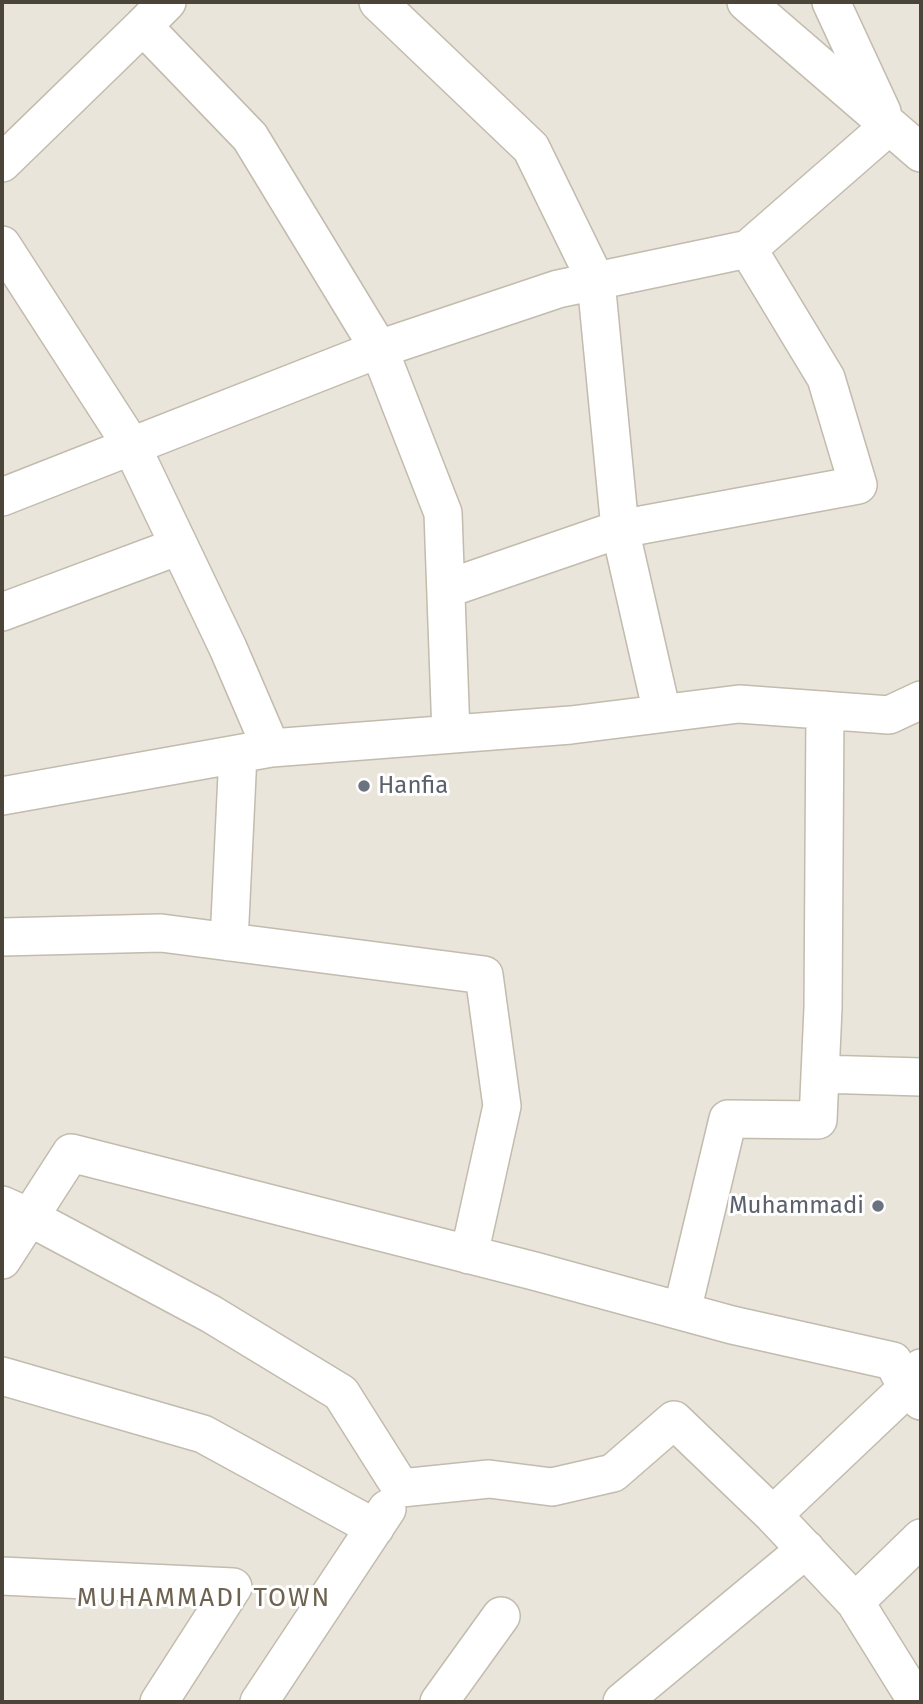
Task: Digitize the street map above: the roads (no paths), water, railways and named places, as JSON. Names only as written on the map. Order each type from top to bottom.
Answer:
[{"type":"street","points":[[378,2],[531,148],[596,281],[620,529],[662,713]]},
{"type":"street","points":[[746,2],[921,153]]},
{"type":"street","points":[[831,2],[889,126]]},
{"type":"street","points":[[2,163],[155,14],[250,137],[379,349],[443,513],[452,734]]},
{"type":"street","points":[[2,498],[379,349],[558,289],[748,248],[889,126]]},
{"type":"street","points":[[2,245],[131,445],[229,648],[254,751],[229,942]]},
{"type":"street","points":[[446,589],[620,529],[858,485],[826,378],[748,248]]},
{"type":"street","points":[[2,612],[179,545]]},
{"type":"street","points":[[2,796],[254,751],[571,725],[739,704],[889,715],[921,700]]},
{"type":"street","points":[[682,1311],[728,1119],[818,1120],[823,1008],[825,710]]},
{"type":"street","points":[[2,937],[161,933],[484,975],[502,1106],[469,1255]]},
{"type":"street","points":[[820,1074],[921,1077]]},
{"type":"street","points":[[2,1261],[16,1211],[71,1153],[682,1311],[892,1361],[917,1385],[774,1515]]},
{"type":"street","points":[[16,1211],[211,1314],[341,1393],[401,1488]]},
{"type":"street","points":[[2,1376],[203,1434],[375,1528]]},
{"type":"street","points":[[401,1488],[489,1479],[552,1487],[613,1473],[674,1420],[774,1515],[855,1602],[913,1695]]},
{"type":"street","points":[[259,1702],[401,1488]]},
{"type":"street","points":[[855,1602],[921,1538]]},
{"type":"street","points":[[621,1702],[806,1549]]},
{"type":"street","points":[[2,1576],[233,1587],[159,1702]]},
{"type":"street","points":[[439,1702],[501,1616]]},
{"type":"place","name":"Hanfia","points":[[364,786]]},
{"type":"place","name":"Muhammadi","points":[[878,1206]]},
{"type":"district","name":"MUHAMMADI TOWN","points":[[204,1599]]}]
